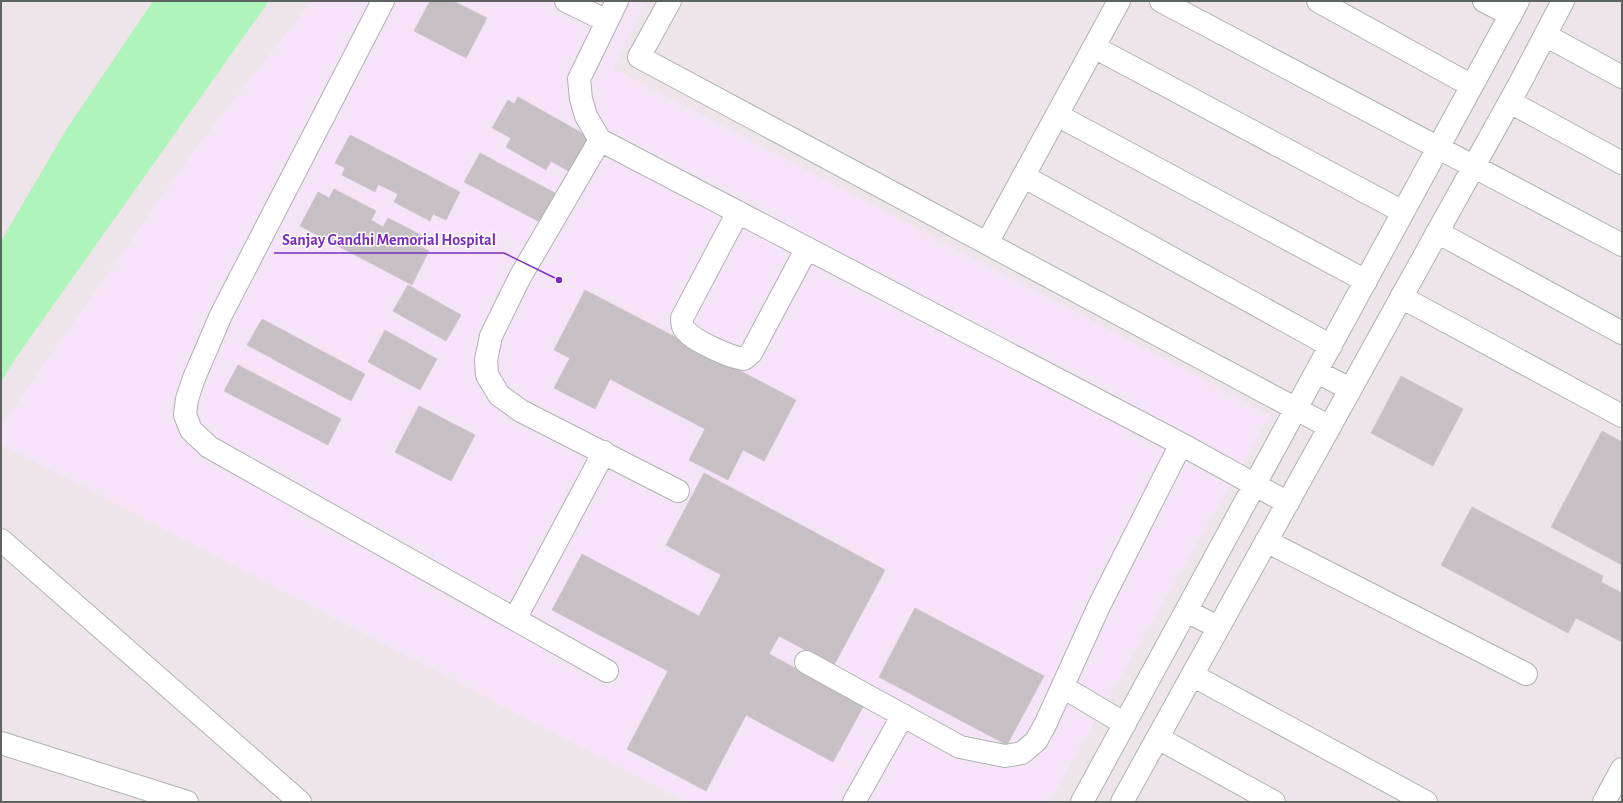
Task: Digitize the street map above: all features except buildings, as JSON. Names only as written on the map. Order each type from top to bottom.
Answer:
[{"type":"street","points":[[383,1],[221,315],[194,378],[187,400],[185,416],[191,430],[209,447],[607,671]]},
{"type":"street","points":[[566,1],[607,21]]},
{"type":"street","points":[[617,1],[579,79],[581,99],[586,116],[600,140],[1181,444],[1288,503]]},
{"type":"street","points":[[670,1],[639,57],[1330,427]]},
{"type":"street","points":[[987,244],[1119,1]]},
{"type":"street","points":[[1161,1],[1438,149],[1622,245]]},
{"type":"street","points":[[1318,1],[1472,86]]},
{"type":"street","points":[[1082,802],[1515,8],[1484,1]]},
{"type":"street","points":[[1122,802],[1510,102],[1563,1]]},
{"type":"street","points":[[1545,35],[1622,77]]},
{"type":"street","points":[[1094,47],[1404,212]]},
{"type":"street","points":[[1510,102],[1622,163]]},
{"type":"street","points":[[1057,115],[1366,281]]},
{"type":"street","points":[[600,140],[520,277],[491,336],[486,360],[487,375],[499,395],[521,411],[678,491]]},
{"type":"street","points":[[1023,176],[1331,346]]},
{"type":"street","points":[[738,212],[682,318],[683,328],[692,337],[736,358],[744,359],[751,353],[807,248]]},
{"type":"street","points":[[1437,232],[1622,333]]},
{"type":"street","points":[[1402,297],[1622,416]]},
{"type":"street","points":[[1317,372],[1350,389]]},
{"type":"street","points":[[806,662],[960,747],[1005,756],[1022,753],[1036,741],[1063,687],[1099,606],[1181,444]]},
{"type":"street","points":[[515,619],[604,452]]},
{"type":"street","points":[[1,540],[300,802]]},
{"type":"street","points":[[1266,541],[1526,674]]},
{"type":"street","points":[[1186,611],[1218,627]]},
{"type":"street","points":[[1192,675],[1426,802]]},
{"type":"street","points":[[1063,687],[1125,724]]},
{"type":"street","points":[[854,802],[903,715]]},
{"type":"street","points":[[1158,738],[1274,802]]},
{"type":"street","points":[[1,743],[187,802]]},
{"type":"street","points":[[1604,802],[1622,769]]},
{"type":"shaded area","points":[[153,1],[269,1],[15,359],[1,382],[1,241],[66,130]]},
{"type":"shaded area","points":[[312,1],[646,1],[613,68],[1270,415],[1049,802],[686,802],[1,444],[1,426],[198,145]]},
{"type":"place","name":"Sanjay Gandhi Memorial Hospital","points":[[559,280]]}]
